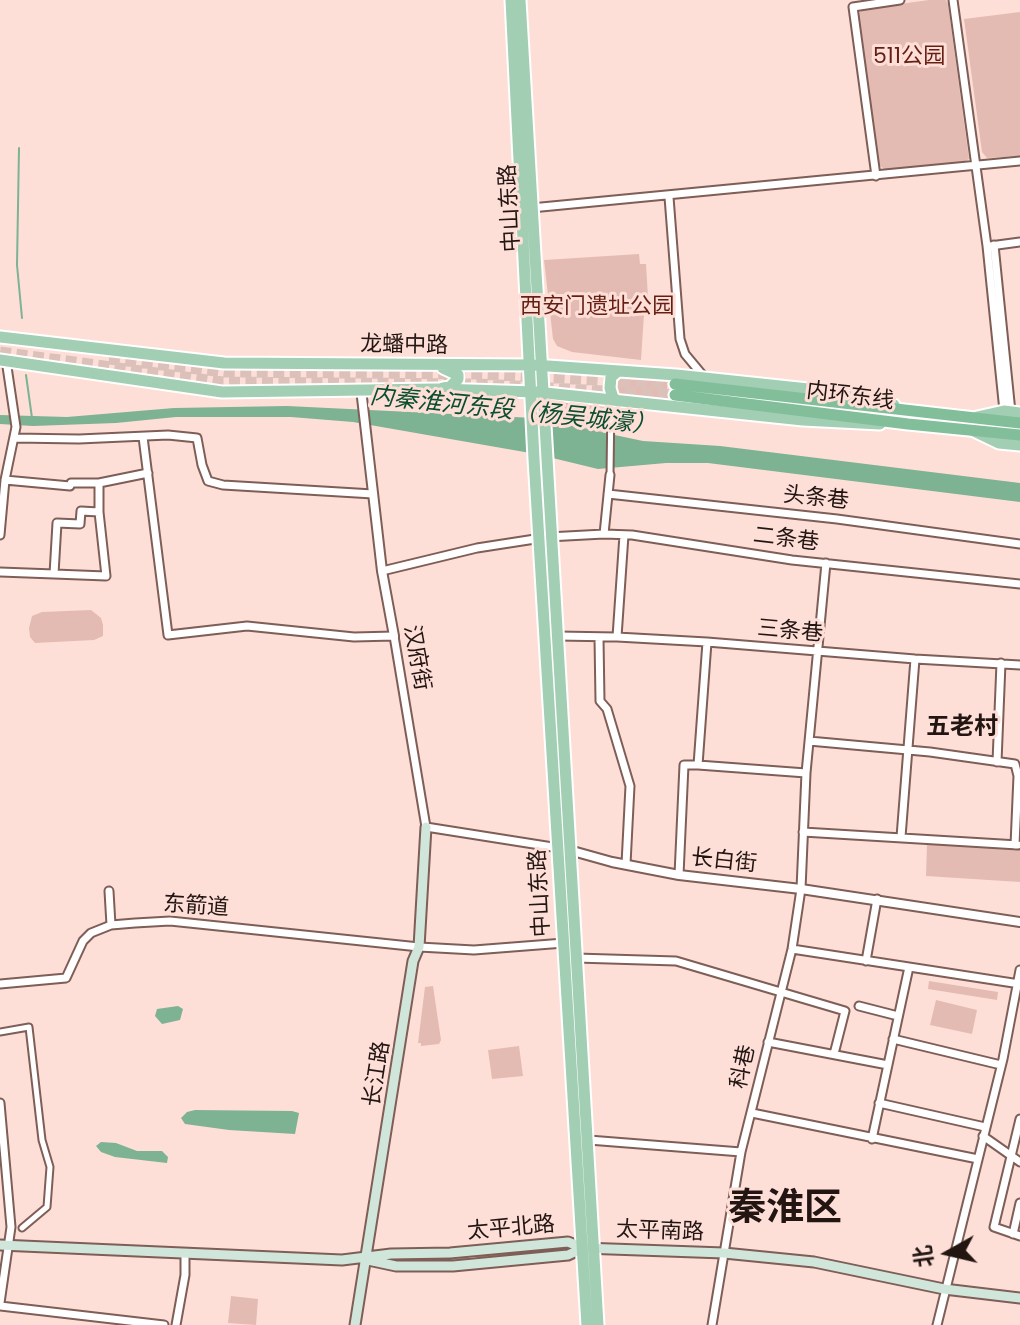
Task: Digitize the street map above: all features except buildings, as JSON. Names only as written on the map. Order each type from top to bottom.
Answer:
[{"type":"highway","name":"内环东线","points":[[1020,423],[971,424],[908,424],[675,390],[922,412],[971,424],[1020,435]]},
{"type":"main road","name":"中山东路","points":[[511,0],[535,365]]},
{"type":"main road","name":"中山东路","points":[[520,0],[531,208],[536,393],[564,849],[576,958],[581,1139]]},
{"type":"main road","name":"龙蟠中路","points":[[0,337],[224,363],[535,365],[705,378],[808,389],[922,412]]},
{"type":"main road","name":"龙蟠中路","points":[[3,360],[222,392],[438,389],[536,393],[803,420],[908,424]]},
{"type":"main road","points":[[437,366],[458,375],[450,387],[438,389]]},
{"type":"main road","points":[[614,401],[611,377],[618,371]]},
{"type":"main road","points":[[971,424],[1011,412]]},
{"type":"main road","points":[[971,424],[999,443],[1020,445]]},
{"type":"main road","name":"中山东路","points":[[546,538],[557,636],[564,943],[588,1248],[598,1325]]},
{"type":"main road","name":"长江路","points":[[355,1325],[413,961],[419,947],[426,827]]},
{"type":"main road","name":"太平北路","points":[[5,1246],[364,1259],[391,1254],[450,1253],[568,1242],[588,1248]]},
{"type":"main road","name":"中山东路","points":[[587,1325],[588,1248]]},
{"type":"main road","name":"太平南路","points":[[588,1248],[724,1253],[814,1262],[944,1289],[1020,1298]]},
{"type":"street","points":[[876,176],[853,7],[900,0]]},
{"type":"street","points":[[953,0],[991,246],[1011,412]]},
{"type":"street","points":[[531,208],[1020,161]]},
{"type":"street","points":[[669,197],[680,339],[685,354],[705,378]]},
{"type":"street","points":[[991,246],[1020,242]]},
{"type":"street","points":[[0,535],[5,480],[16,427],[14,401],[3,360]]},
{"type":"street","name":"汉府街","points":[[361,389],[382,571],[426,827]]},
{"type":"street","points":[[604,534],[614,401]]},
{"type":"street","points":[[15,438],[168,435],[197,438],[208,481],[223,485],[373,494]]},
{"type":"street","points":[[143,437],[168,635],[247,626],[354,637],[394,636]]},
{"type":"street","points":[[5,480],[70,486],[71,483],[99,483],[148,473]]},
{"type":"street","points":[[0,572],[106,576],[99,483]]},
{"type":"street","name":"头条巷","points":[[608,494],[837,519],[1020,544]]},
{"type":"street","points":[[54,574],[57,523],[80,524],[81,511],[99,512]]},
{"type":"street","name":"二条巷","points":[[382,571],[477,548],[604,534],[940,577],[1020,584]]},
{"type":"street","points":[[617,637],[624,535]]},
{"type":"street","name":"科巷","points":[[712,1325],[741,1152],[792,949],[801,889],[806,773],[826,563]]},
{"type":"street","name":"三条巷","points":[[557,636],[707,642],[1020,665]]},
{"type":"street","points":[[599,638],[600,701],[607,709],[630,786],[626,864]]},
{"type":"street","points":[[698,765],[707,642]]},
{"type":"street","points":[[901,837],[915,659]]},
{"type":"street","points":[[997,762],[1001,663]]},
{"type":"street","points":[[803,832],[1018,845],[1018,776],[1015,764],[809,741]]},
{"type":"street","points":[[679,875],[684,765],[806,773]]},
{"type":"street","name":"长白街","points":[[426,827],[564,849],[679,875],[877,899],[1020,922]]},
{"type":"street","points":[[0,984],[66,978],[83,941],[96,929],[111,925],[109,891]]},
{"type":"street","points":[[866,961],[877,899]]},
{"type":"street","name":"东箭道","points":[[111,925],[170,921],[474,950],[564,943]]},
{"type":"street","points":[[792,949],[1019,984]]},
{"type":"street","points":[[576,958],[676,961],[845,1011],[834,1054]]},
{"type":"street","points":[[872,1139],[909,967]]},
{"type":"street","points":[[937,1325],[1001,1065],[1020,970]]},
{"type":"street","points":[[859,1006],[898,1016]]},
{"type":"street","points":[[0,1032],[29,1027],[42,1140],[50,1167],[47,1207],[22,1228]]},
{"type":"street","points":[[893,1039],[1001,1065]]},
{"type":"street","points":[[768,1042],[888,1065]]},
{"type":"street","points":[[0,1103],[8,1169],[0,1305],[164,1325]]},
{"type":"street","points":[[879,1103],[985,1127]]},
{"type":"street","points":[[752,1113],[978,1159]]},
{"type":"street","points":[[1020,1119],[994,1227],[1017,1235],[1020,1203]]},
{"type":"street","points":[[983,1136],[1020,1162]]},
{"type":"street","points":[[581,1139],[741,1152]]},
{"type":"street","points":[[176,1325],[185,1275],[185,1254]]},
{"type":"street","points":[[74,1325],[75,1313]]},
{"type":"green space","name":"511公园","points":[[946,0],[948,4],[969,159],[961,163],[888,171],[878,165],[857,15],[863,9]]},
{"type":"green space","points":[[1020,12],[1020,156],[987,158],[982,152],[964,19]]},
{"type":"green space","name":"西安门遗址公园","points":[[639,254],[640,264],[646,264],[649,314],[644,314],[641,360],[572,352],[557,346],[553,339],[544,260]]},
{"type":"green space","points":[[668,378],[666,403],[623,396],[615,388],[619,380]]},
{"type":"green space","points":[[552,394],[605,400],[603,434],[554,423]]},
{"type":"green space","points":[[91,610],[101,618],[103,625],[103,636],[94,640],[35,643],[30,637],[32,616],[42,612]]},
{"type":"green space","points":[[927,843],[1020,849],[1020,882],[926,876]]},
{"type":"green space","points":[[929,981],[998,992],[997,1000],[928,989]]},
{"type":"green space","points":[[433,986],[441,1040],[439,1044],[421,1046],[418,1043],[425,987]]},
{"type":"green space","points":[[936,1000],[977,1010],[972,1034],[930,1025]]},
{"type":"green space","points":[[519,1046],[523,1076],[492,1079],[488,1050]]},
{"type":"green space","points":[[231,1296],[258,1299],[256,1325],[228,1323]]},
{"type":"shaded area","points":[[287,406],[534,418],[643,441],[720,446],[1020,483],[1020,502],[708,463],[598,469],[536,454],[353,422],[291,417],[176,417],[33,426],[0,424],[0,415],[67,417],[174,408]]},
{"type":"shaded area","points":[[178,1006],[183,1009],[180,1020],[162,1024],[155,1016],[157,1009]]},
{"type":"shaded area","points":[[195,1110],[299,1113],[295,1134],[185,1124],[181,1118]]},
{"type":"shaded area","points":[[101,1142],[116,1143],[137,1151],[162,1151],[168,1157],[167,1163],[115,1157],[101,1152],[96,1146]]},
{"type":"waterway","points":[[19,148],[17,265],[22,318]]},
{"type":"waterway","points":[[26,375],[32,418]]},
{"type":"tunnel","points":[[0,352],[223,382],[480,384],[675,395]]},
{"type":"tunnel","points":[[109,359],[225,372],[479,374],[675,384]]},
{"type":"district","name":"五老村","points":[[962,728]]},
{"type":"district","name":"秦淮区","points":[[785,1210]]},
{"type":"water label","name":"内秦淮河东段（杨吴城濠）","points":[[513,412]]}]
